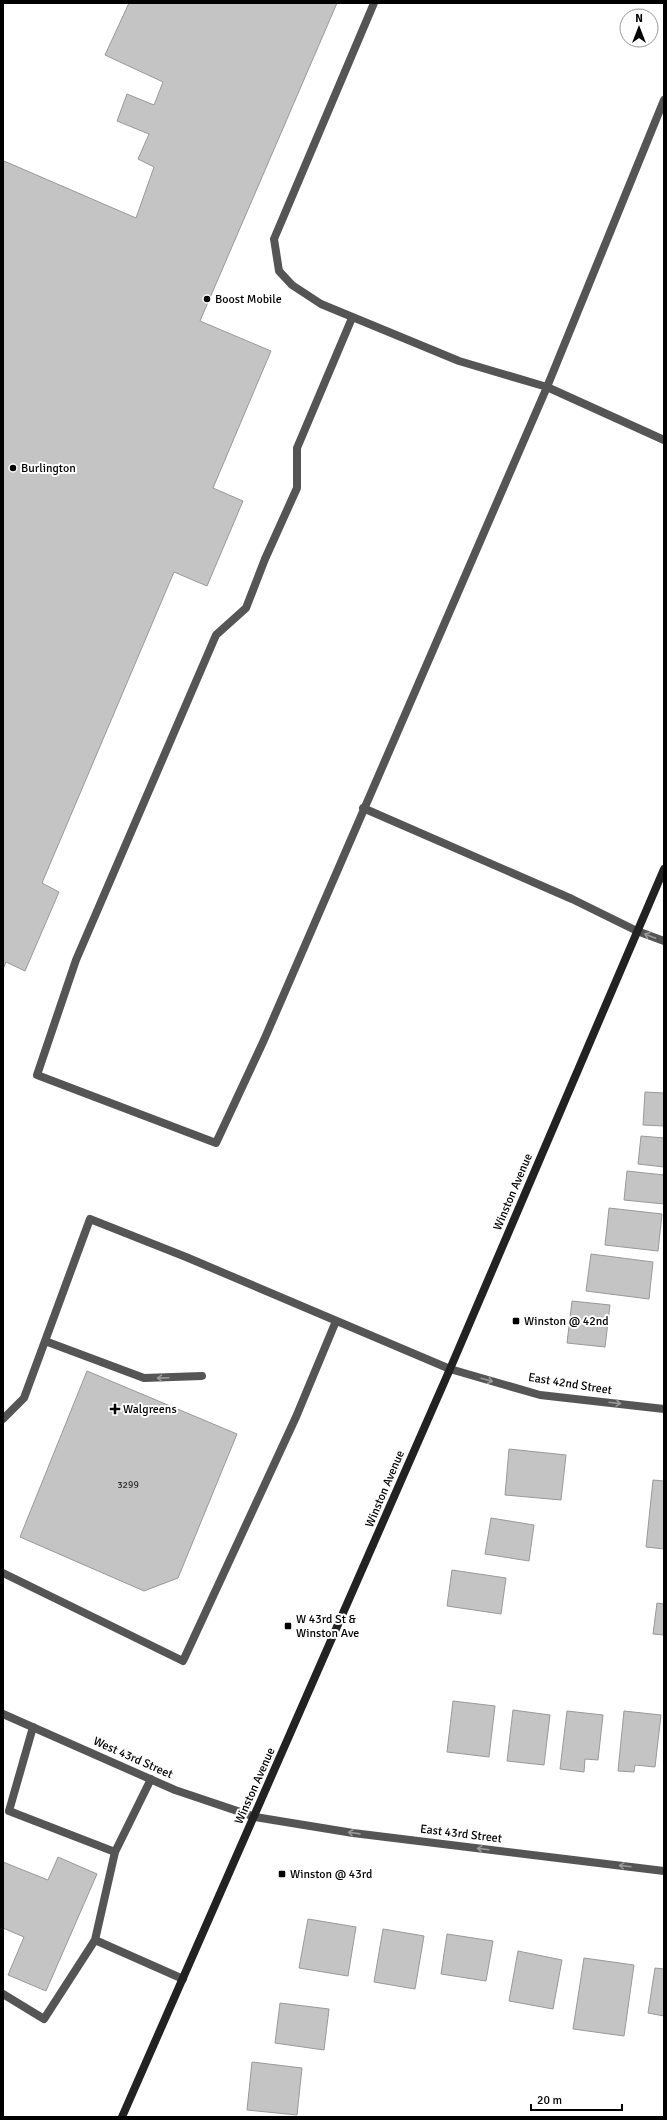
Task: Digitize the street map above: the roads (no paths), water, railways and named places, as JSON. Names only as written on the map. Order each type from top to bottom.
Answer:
[{"type":"main road","name":"Winston Avenue","points":[[122,2117],[450,1369],[664,869]]},
{"type":"street","points":[[374,3],[274,239],[279,271],[292,285],[321,304],[352,318],[459,361],[547,386],[664,440]]},
{"type":"street","points":[[352,318],[296,448],[297,488],[265,559],[246,608],[216,635],[76,960],[37,1075],[216,1143],[264,1040],[362,808],[547,386],[664,100]]},
{"type":"street","points":[[362,808],[572,899],[637,931],[664,941]]},
{"type":"street","name":"East 42nd Street","points":[[45,1341],[90,1219],[186,1257],[450,1369],[540,1395],[664,1409]]},
{"type":"street","points":[[3,1574],[183,1661],[296,1417],[336,1320]]},
{"type":"street","points":[[3,1419],[24,1398],[45,1341],[144,1378],[202,1376]]},
{"type":"street","name":"West 43rd Street","points":[[3,1714],[175,1790],[255,1816]]},
{"type":"street","points":[[33,1727],[9,1811],[115,1852]]},
{"type":"street","points":[[3,1994],[44,2019],[95,1940],[115,1852],[151,1779]]},
{"type":"street","name":"East 43rd Street","points":[[255,1816],[354,1833],[664,1871]]},
{"type":"street","points":[[95,1940],[183,1979]]},
{"type":"place","name":"Boost Mobile","points":[[207,299]]},
{"type":"place","name":"Burlington","points":[[13,468]]},
{"type":"place","name":"Winston @ 42nd","points":[[516,1321]]},
{"type":"place","name":"Walgreens","points":[[115,1409]]},
{"type":"place","name":"W 43rd St & Winston Ave","points":[[288,1626]]},
{"type":"place","name":"Winston @ 43rd","points":[[282,1874]]}]
